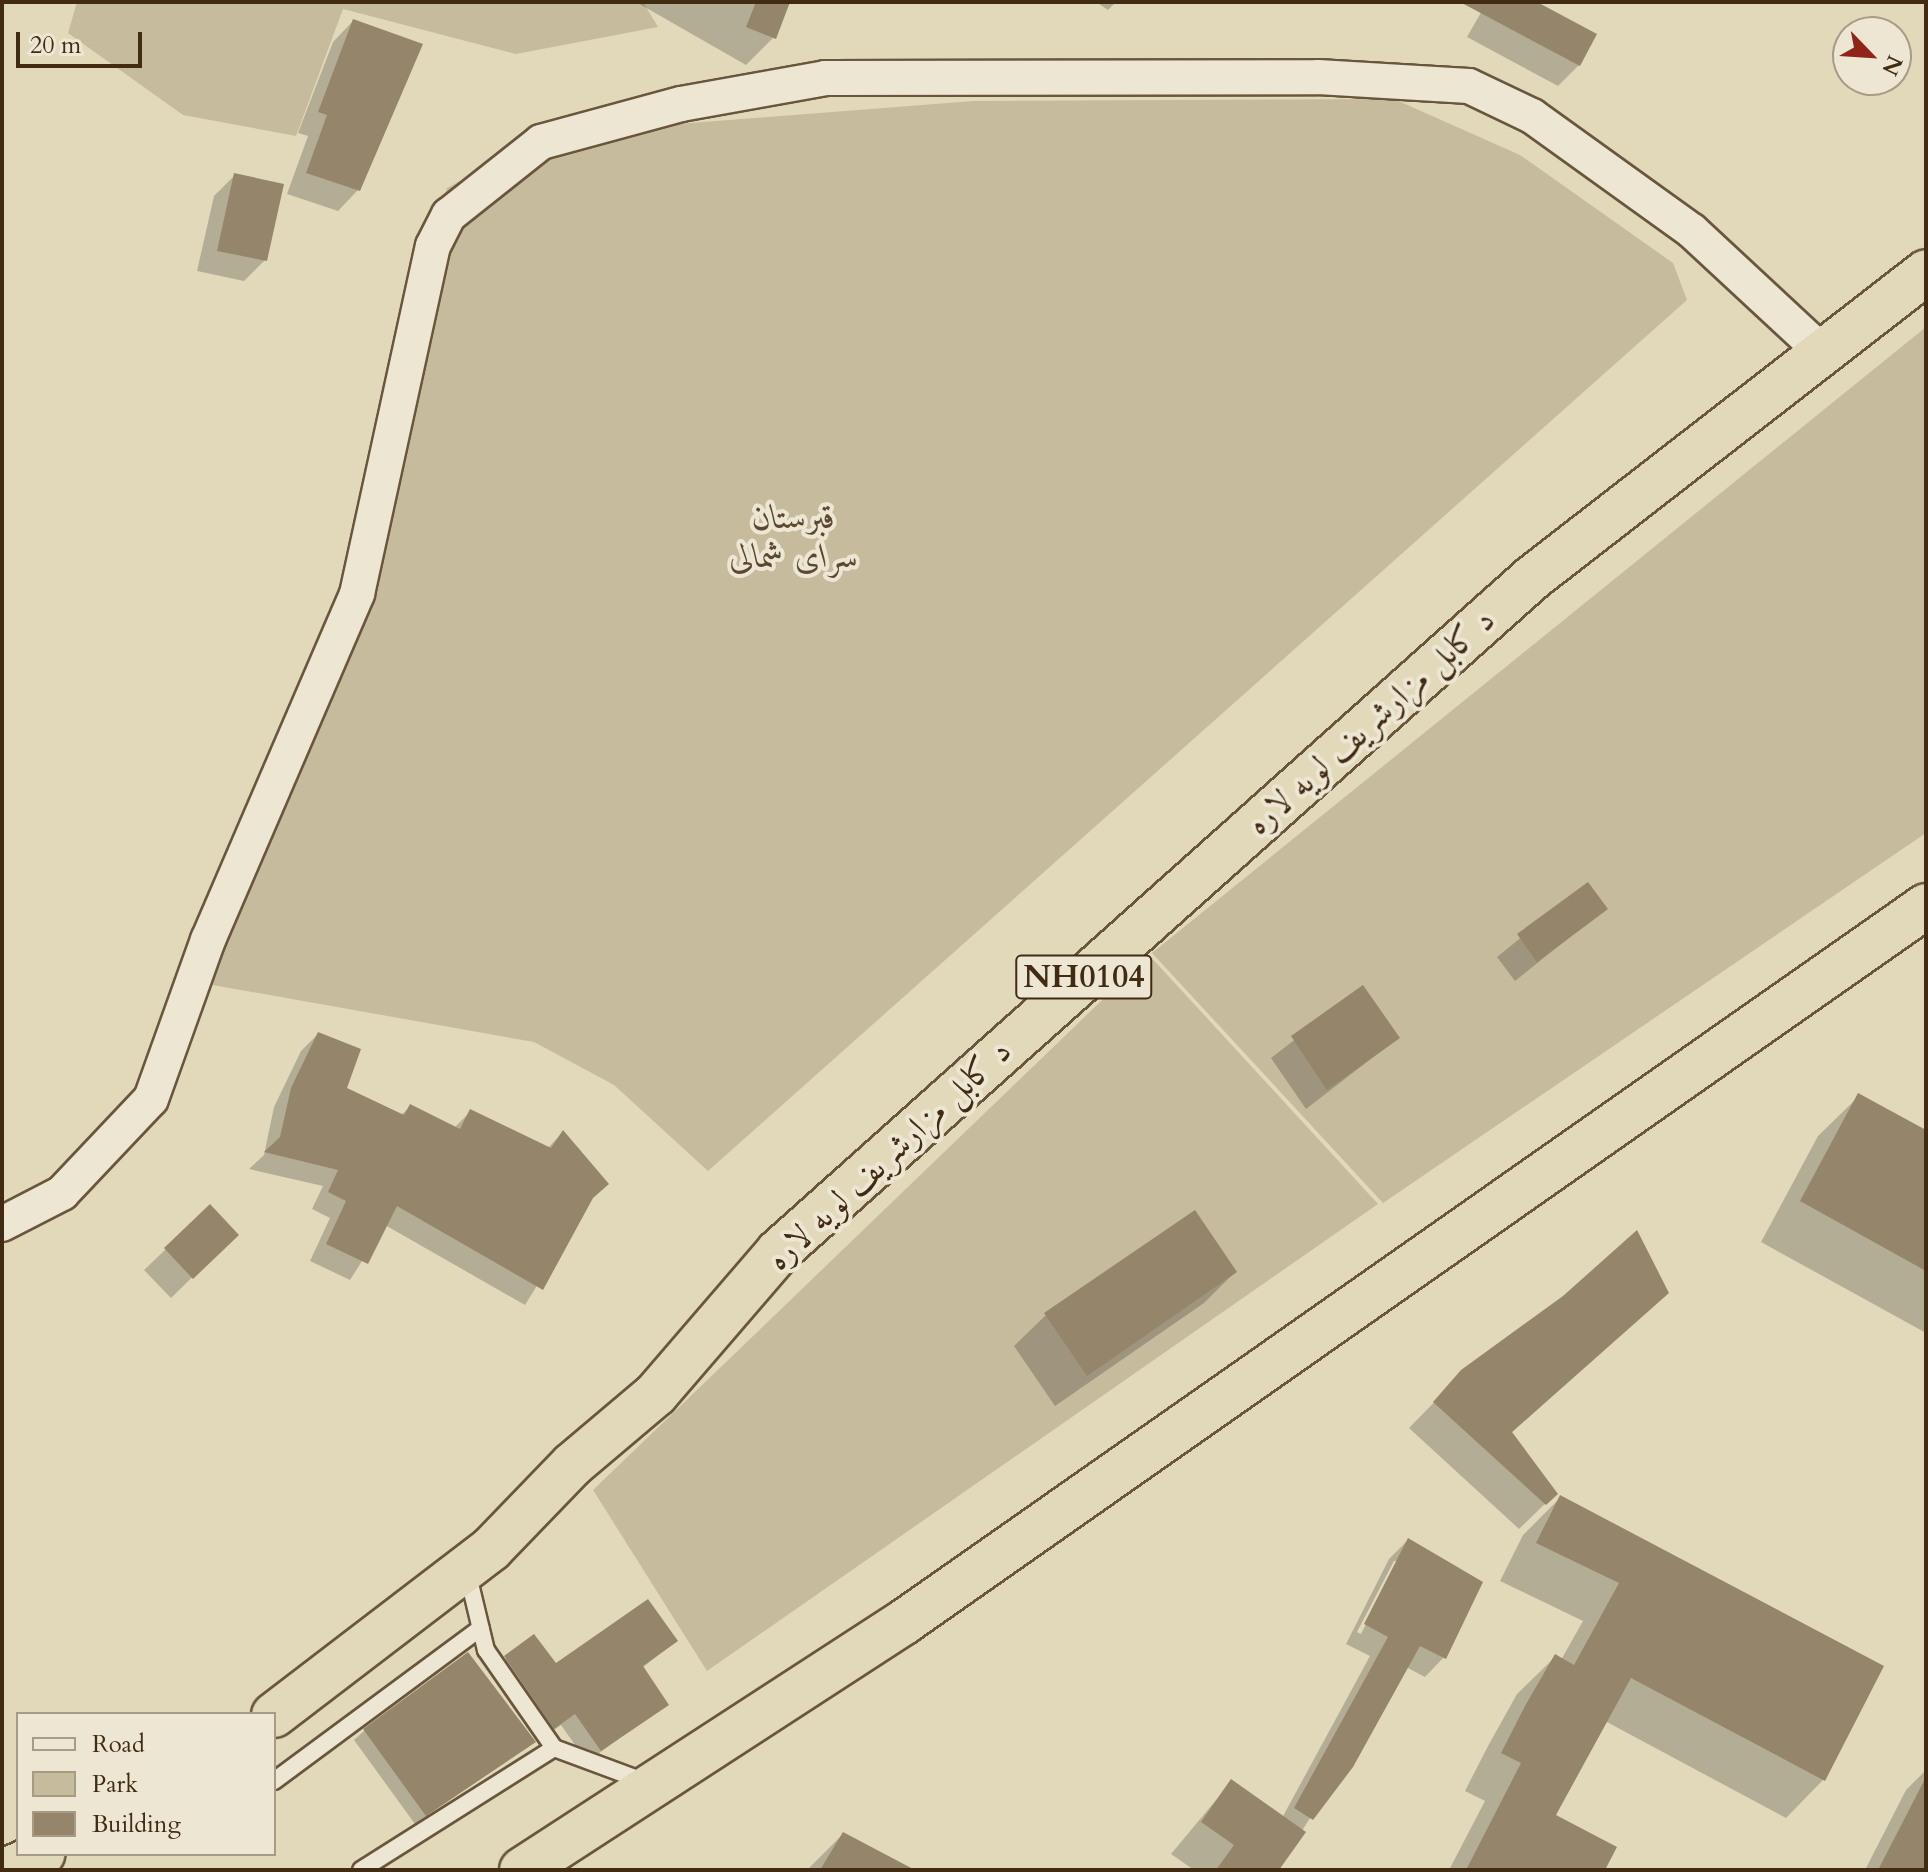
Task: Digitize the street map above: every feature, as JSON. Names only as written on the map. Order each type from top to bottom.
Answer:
[{"type":"highway","name":"د کابل مزارشریف لویه لاره","points":[[276,1713],[467,1569],[656,1394],[778,1252],[1532,578],[1926,272]]},
{"type":"highway","points":[[522,1870],[904,1622],[1926,906]]},
{"type":"highway","points":[[8,1870],[38,1856]]},
{"type":"street","points":[[2,1224],[62,1193],[151,1099],[208,940],[357,594],[433,246],[449,215],[541,142],[681,104],[825,78],[1318,77],[1469,86],[1532,116],[1692,231],[1821,351]]},
{"type":"lane","points":[[467,1569],[486,1650],[554,1748],[653,1785]]},
{"type":"lane","points":[[276,1780],[481,1628]]},
{"type":"lane","points":[[361,1870],[554,1748]]},
{"type":"green space","points":[[77,2],[643,2],[658,27],[516,54],[343,9],[296,136],[183,115],[68,33]]},
{"type":"green space","name":"قبرستان سرای شمالی","points":[[1394,99],[1520,155],[1673,263],[1687,300],[708,1171],[614,1085],[534,1042],[190,981],[364,535],[447,188],[548,134],[973,101]]},
{"type":"green space","points":[[1926,327],[1926,833],[1383,1203],[1152,953]]},
{"type":"green space","points":[[1149,955],[1378,1204],[707,1671],[593,1490]]},
{"type":"building","points":[[756,2],[790,2],[776,39],[746,27]]},
{"type":"building","points":[[1460,2],[1537,2],[1597,34],[1580,66]]},
{"type":"building","points":[[353,19],[423,44],[360,191],[306,173],[327,115],[318,112]]},
{"type":"building","points":[[234,173],[284,184],[267,261],[217,251]]},
{"type":"building","points":[[1588,882],[1608,909],[1537,962],[1517,934]]},
{"type":"building","points":[[1363,985],[1400,1038],[1327,1090],[1291,1036]]},
{"type":"building","points":[[318,1032],[361,1049],[347,1088],[404,1115],[410,1104],[460,1129],[470,1109],[551,1148],[563,1130],[609,1184],[593,1198],[543,1290],[397,1206],[368,1264],[326,1244],[346,1201],[328,1192],[338,1170],[264,1152],[280,1137],[291,1088]]},
{"type":"building","points":[[1858,1093],[1926,1130],[1926,1271],[1800,1201]]},
{"type":"building","points":[[210,1204],[239,1235],[193,1279],[164,1248]]},
{"type":"building","points":[[1195,1210],[1237,1272],[1087,1376],[1044,1313]]},
{"type":"building","points":[[1637,1230],[1669,1293],[1512,1432],[1558,1494],[1546,1505],[1433,1402],[1461,1370],[1563,1296]]},
{"type":"building","points":[[1560,1495],[1884,1666],[1825,1781],[1631,1678],[1556,1815],[1617,1847],[1605,1870],[1466,1870],[1521,1763],[1501,1753],[1525,1706],[1555,1654],[1574,1665],[1619,1583],[1536,1543]]},
{"type":"building","points":[[1408,1538],[1483,1582],[1446,1659],[1420,1646],[1353,1767],[1313,1820],[1294,1808],[1388,1637],[1364,1624]]},
{"type":"building","points":[[648,1599],[678,1641],[643,1666],[669,1705],[601,1751],[575,1714],[554,1729],[504,1656],[534,1634],[556,1663]]},
{"type":"building","points":[[468,1652],[536,1742],[426,1816],[363,1729]]},
{"type":"building","points":[[1926,1777],[1926,1870],[1878,1870]]},
{"type":"building","points":[[1231,1779],[1306,1832],[1279,1870],[1216,1870],[1234,1845],[1201,1822]]},
{"type":"building","points":[[843,1832],[915,1870],[820,1870]]}]
